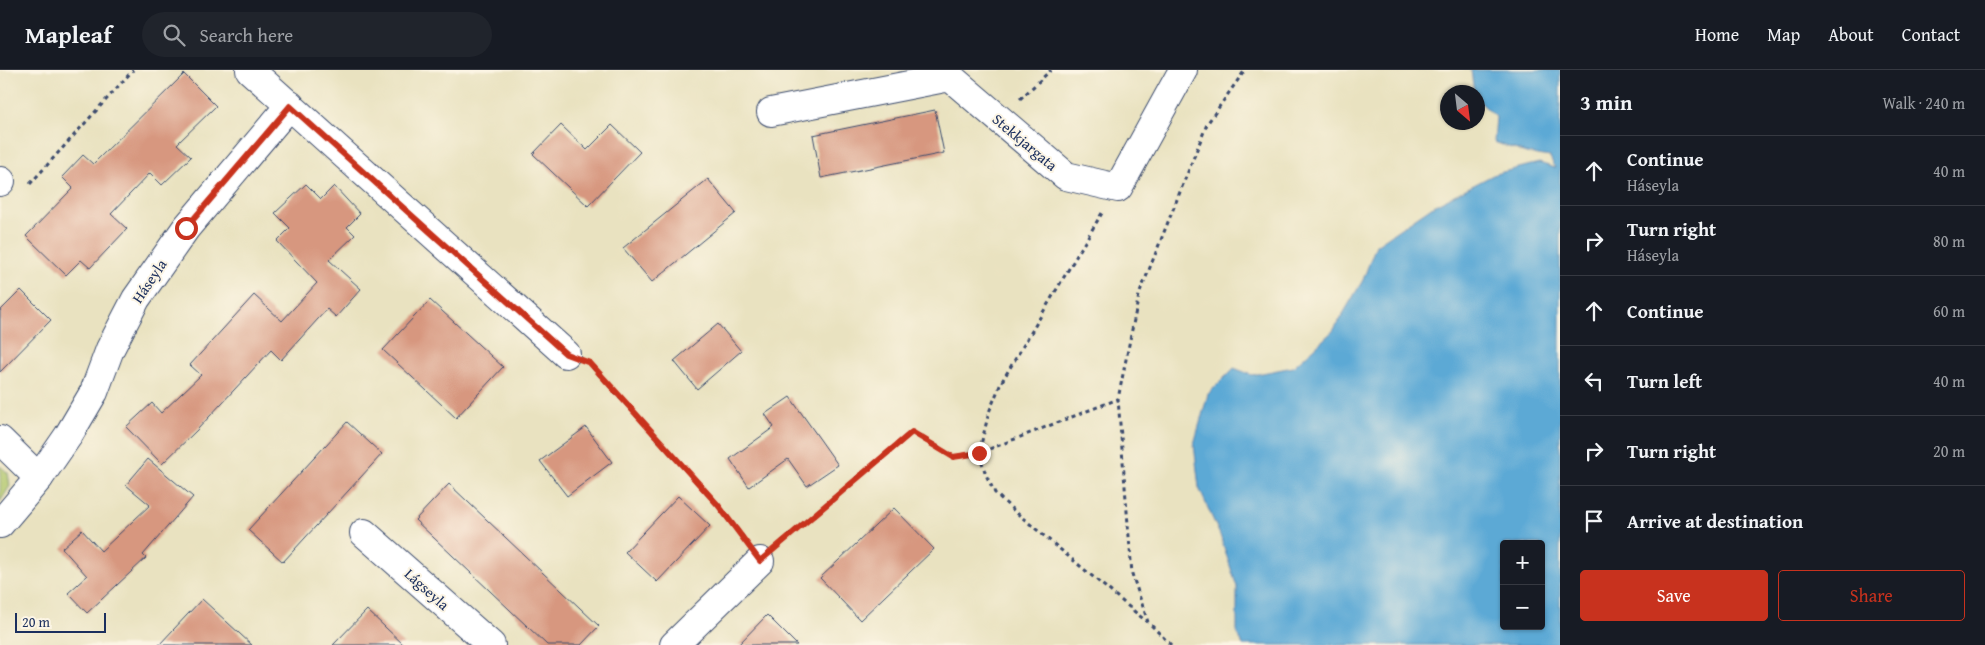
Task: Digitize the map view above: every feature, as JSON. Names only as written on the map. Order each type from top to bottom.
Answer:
[{"type":"street","points":[[250,70],[566,354]]},
{"type":"street","points":[[1118,188],[1183,70]]},
{"type":"street","name":"Stekkjargata","points":[[771,112],[892,78],[950,77],[998,120],[1066,176],[1118,188]]},
{"type":"street","name":"Háseyla","points":[[0,524],[39,478],[68,436],[94,392],[110,349],[136,299],[186,228],[290,106]]},
{"type":"street","points":[[0,440],[39,478]]},
{"type":"street","name":"Lágseyla","points":[[364,533],[490,645]]},
{"type":"street","points":[[674,645],[760,561]]},
{"type":"path","points":[[1,181],[19,196],[133,70]]},
{"type":"path","points":[[998,120],[1051,70]]},
{"type":"path","points":[[1148,622],[1132,574],[1118,399],[1140,295],[1207,124],[1245,70]]},
{"type":"path","points":[[1118,188],[1002,383],[989,412],[979,453],[986,475],[995,493],[1148,622],[1171,645]]},
{"type":"path","points":[[566,354],[590,363],[718,505],[760,561],[912,432],[953,457],[979,453],[1118,399]]},
{"type":"green space","points":[[0,466],[8,473],[10,486],[0,502]]},
{"type":"water","points":[[1471,70],[1560,70],[1560,645],[1243,645],[1237,633],[1237,587],[1220,535],[1199,488],[1194,444],[1208,394],[1234,368],[1252,375],[1293,367],[1333,331],[1363,280],[1376,245],[1433,206],[1495,174],[1539,163],[1555,168],[1550,157],[1526,153],[1494,142],[1496,117],[1485,107],[1485,85],[1473,85]]},
{"type":"building","points":[[184,74],[216,106],[177,144],[191,157],[162,185],[150,173],[111,214],[127,229],[90,268],[81,260],[66,275],[26,236],[73,188],[62,177],[83,155],[93,164]]},
{"type":"building","points":[[935,110],[944,153],[821,178],[813,135]]},
{"type":"building","points":[[561,125],[587,150],[612,125],[640,152],[588,206],[533,154]]},
{"type":"building","points":[[708,179],[736,213],[652,282],[623,248]]},
{"type":"building","points":[[306,184],[321,199],[334,186],[360,214],[347,227],[355,235],[329,260],[361,289],[336,317],[327,309],[281,360],[271,350],[197,430],[162,464],[126,427],[152,403],[161,413],[201,375],[190,365],[254,295],[282,321],[317,283],[277,241],[290,228],[275,213]]},
{"type":"building","points":[[21,290],[51,320],[0,372],[0,311]]},
{"type":"building","points":[[430,300],[503,367],[456,418],[383,350]]},
{"type":"building","points":[[718,324],[741,351],[697,389],[674,361]]},
{"type":"building","points":[[790,397],[838,465],[807,486],[788,459],[749,487],[730,459],[774,427],[765,414]]},
{"type":"building","points":[[347,422],[382,454],[283,562],[248,530]]},
{"type":"building","points":[[586,427],[612,462],[567,496],[540,461]]},
{"type":"building","points":[[148,459],[193,497],[143,555],[146,558],[87,613],[68,593],[87,576],[62,548],[82,530],[101,551],[150,505],[126,485]]},
{"type":"building","points":[[449,484],[599,626],[581,645],[547,645],[415,520]]},
{"type":"building","points":[[678,496],[710,526],[657,582],[625,552]]},
{"type":"building","points":[[894,508],[934,549],[860,620],[820,578]]},
{"type":"building","points":[[202,599],[252,645],[159,645]]},
{"type":"building","points":[[367,610],[404,645],[333,645]]},
{"type":"building","points":[[767,615],[797,645],[738,645]]},
{"type":"route","points":[[186,228],[290,106],[566,354],[590,363],[718,505],[760,561],[912,432],[953,457],[979,453]]}]
